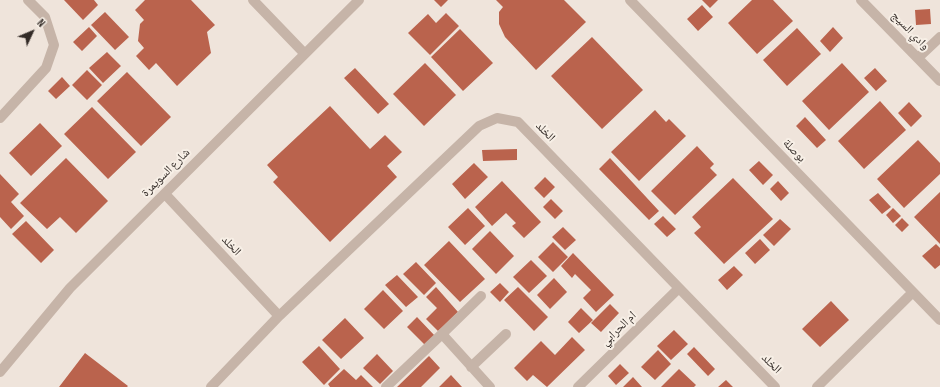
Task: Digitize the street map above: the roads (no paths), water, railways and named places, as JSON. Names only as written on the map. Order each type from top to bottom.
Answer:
[{"type":"street","points":[[0,118],[46,68],[54,45],[45,17],[28,0]]},
{"type":"street","points":[[253,0],[304,53]]},
{"type":"street","name":"شارع السويمرة","points":[[0,372],[70,288],[304,53],[359,0]]},
{"type":"street","name":"بوصلة","points":[[630,0],[940,320]]},
{"type":"street","name":"وادي السيج","points":[[861,0],[940,81]]},
{"type":"street","points":[[918,58],[940,37]]},
{"type":"street","name":"الخلد","points":[[211,387],[279,316],[479,126],[497,118],[518,122],[678,289],[775,387]]},
{"type":"street","name":"الخلد","points":[[165,194],[279,316]]},
{"type":"street","name":"ام الحرابي","points":[[578,387],[678,289]]},
{"type":"street","points":[[817,387],[913,292]]},
{"type":"street","points":[[386,387],[481,296]]},
{"type":"street","points":[[442,334],[490,387]]},
{"type":"street","points":[[471,366],[506,334]]}]
